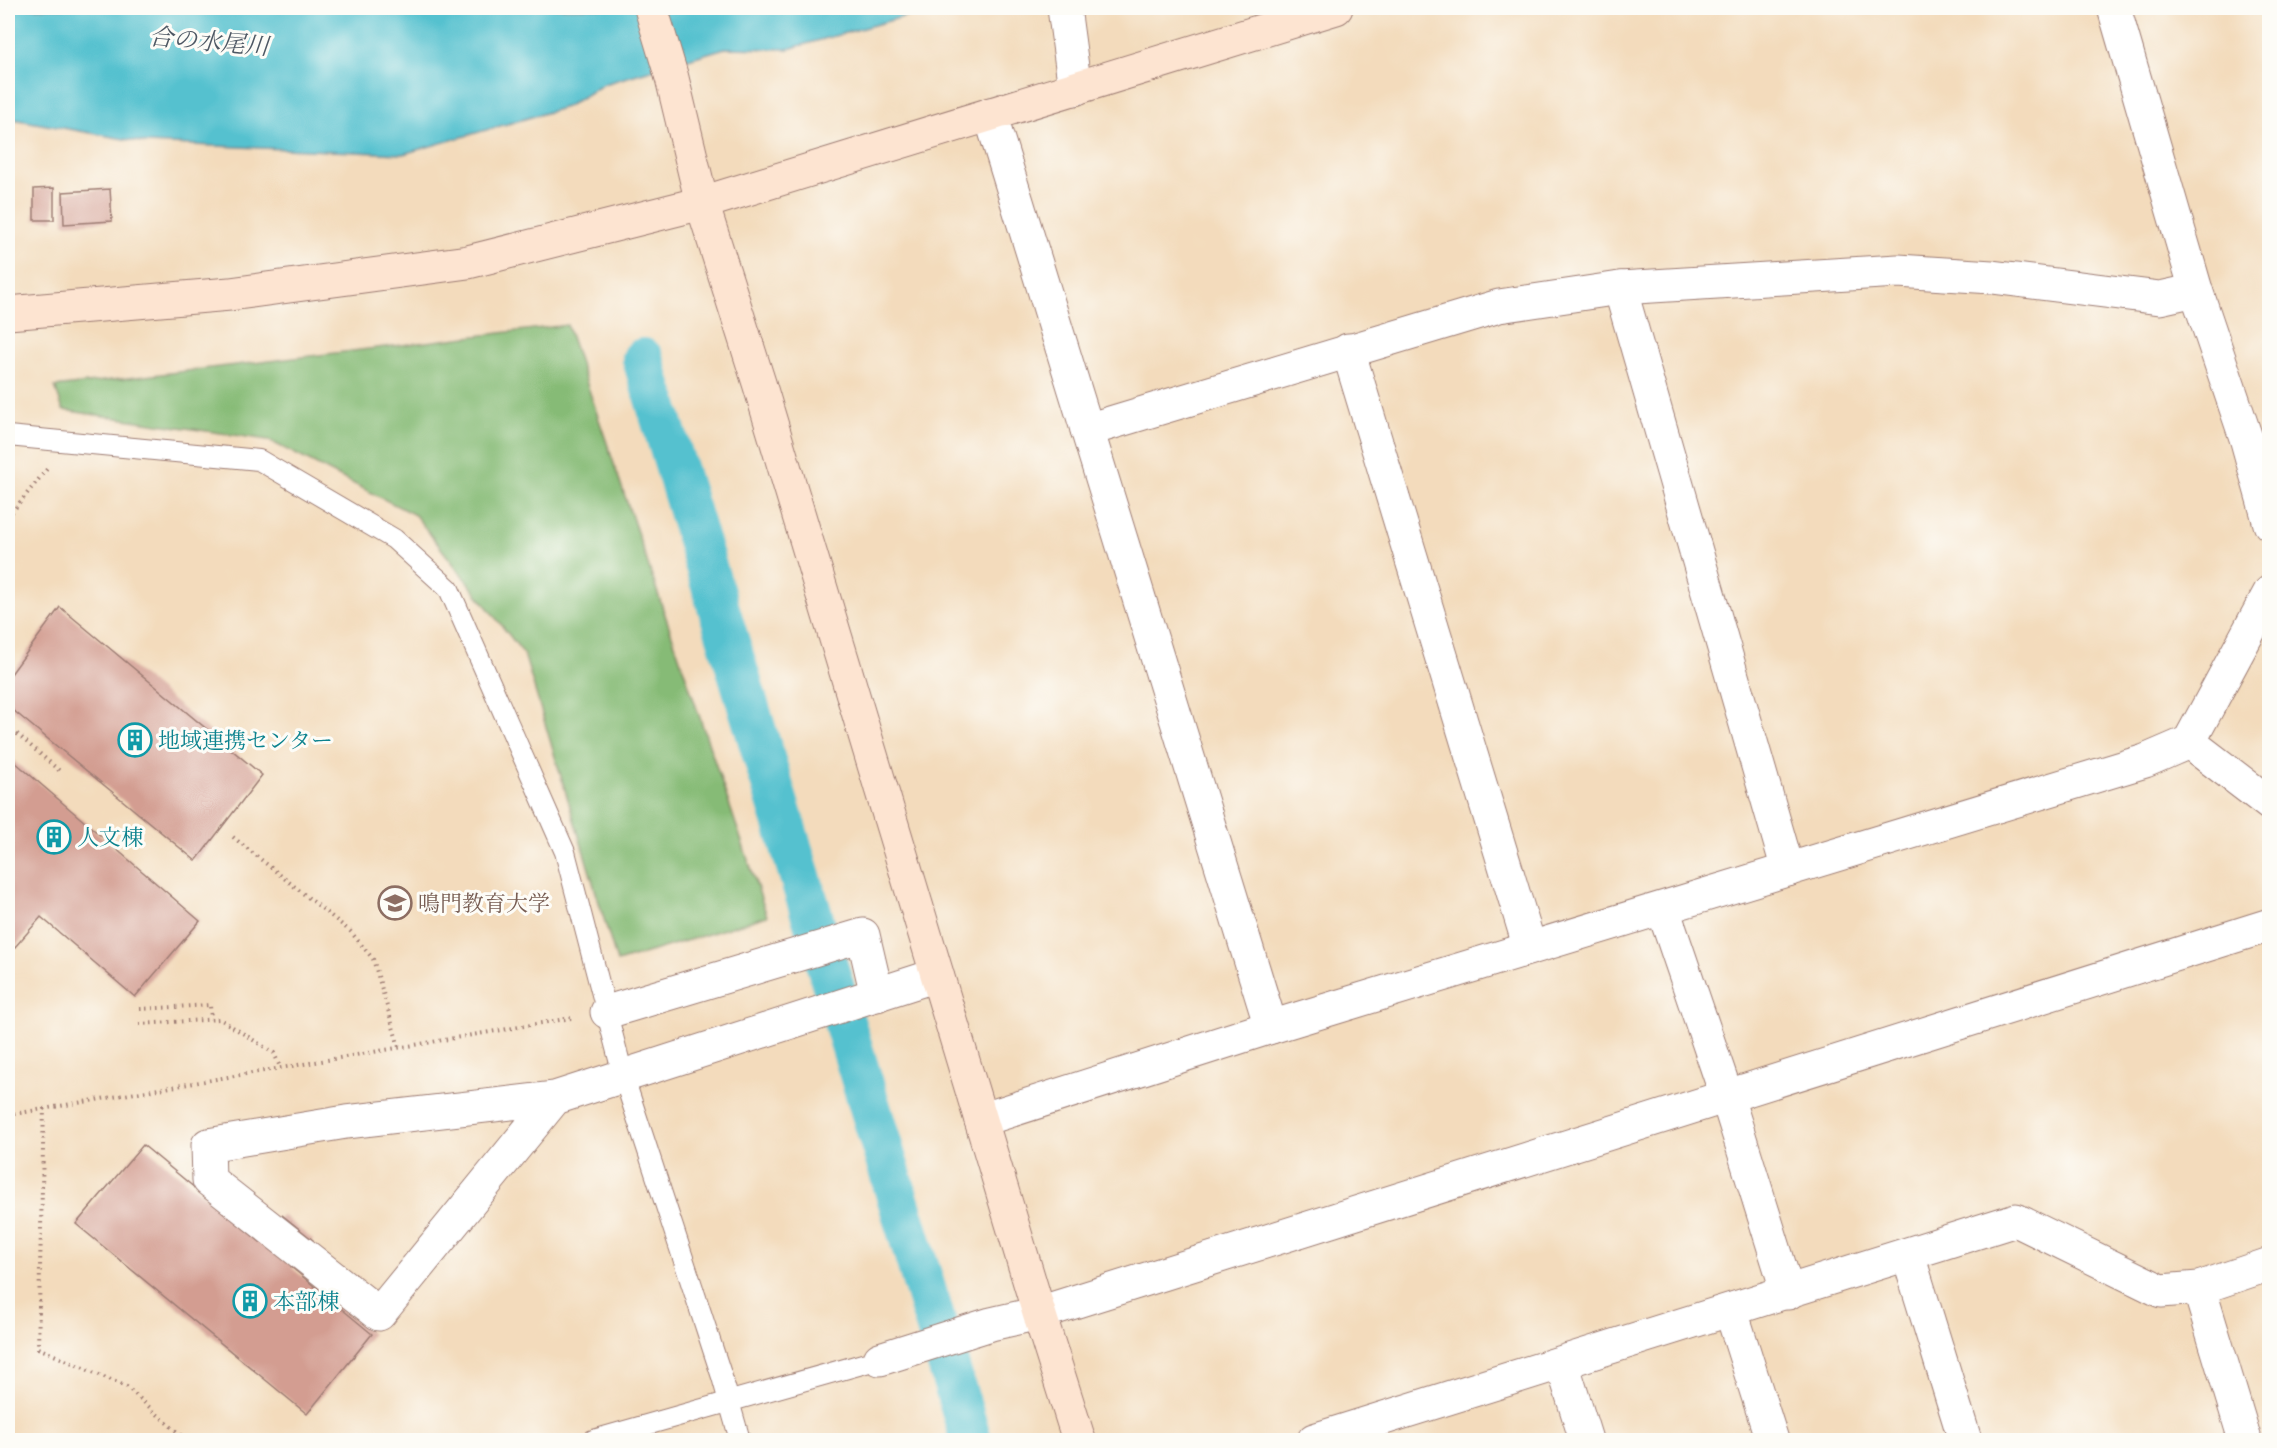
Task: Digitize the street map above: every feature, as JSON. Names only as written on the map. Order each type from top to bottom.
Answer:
[{"type":"street","points":[[651,8],[672,78],[702,203],[759,383],[1079,1440]]},
{"type":"street","points":[[1064,8],[1075,89]]},
{"type":"street","points":[[8,313],[230,294],[468,262],[702,203],[1336,8]]},
{"type":"street","points":[[2114,8],[2196,290],[2258,437],[2270,524]]},
{"type":"street","points":[[990,114],[1271,1027]]},
{"type":"street","points":[[1087,430],[1498,306],[1620,288],[1898,271],[1992,277],[2160,298],[2196,290]]},
{"type":"street","points":[[1620,288],[1788,870]]},
{"type":"street","points":[[1348,350],[1530,948]]},
{"type":"street","points":[[981,1120],[1271,1027],[2145,761],[2189,742],[2270,592]]},
{"type":"street","points":[[2189,742],[2270,804]]},
{"type":"street","points":[[1663,909],[1727,1097],[1788,1293]]},
{"type":"street","points":[[892,1355],[991,1324],[1039,1312],[2270,925]]},
{"type":"street","points":[[607,1012],[862,935],[873,997]]},
{"type":"street","points":[[555,1098],[379,1314],[209,1180],[208,1145],[346,1122],[555,1098],[804,1016],[873,997],[938,975]]},
{"type":"street","points":[[1314,1440],[1393,1429],[1562,1363],[2016,1220],[2161,1291],[2199,1288],[2270,1264]]},
{"type":"street","points":[[1908,1255],[1965,1440]]},
{"type":"street","points":[[2199,1288],[2245,1440]]},
{"type":"street","points":[[1731,1311],[1772,1440]]},
{"type":"street","points":[[1562,1363],[1586,1440]]},
{"type":"lane","points":[[8,436],[260,460],[394,539],[449,590],[565,852],[623,1075],[730,1402],[740,1440]]},
{"type":"lane","points":[[592,1440],[892,1355]]},
{"type":"path","points":[[8,518],[69,442]]},
{"type":"path","points":[[8,726],[62,773]]},
{"type":"path","points":[[233,837],[351,932],[373,959],[399,1047]]},
{"type":"path","points":[[140,1009],[210,1005],[211,1020]]},
{"type":"path","points":[[8,1115],[607,1012]]},
{"type":"path","points":[[140,1024],[220,1019],[274,1053],[280,1067]]},
{"type":"path","points":[[44,1108],[38,1348],[127,1388],[186,1440]]},
{"type":"green space","points":[[567,325],[767,916],[617,962],[524,654],[415,515],[268,440],[63,410],[55,387]]},
{"type":"water","name":"合の水尾川","points":[[8,8],[935,8],[788,49],[725,48],[604,84],[566,107],[403,154],[146,143],[8,118]]},
{"type":"building","points":[[54,188],[54,220],[34,220],[34,189]]},
{"type":"building","points":[[110,189],[112,221],[64,224],[63,192]]},
{"type":"building","name":"地域連携センター","points":[[60,607],[262,775],[196,861],[8,706],[8,678]]},
{"type":"building","name":"人文棟","points":[[8,756],[200,921],[135,997],[41,917],[8,953]]},
{"type":"building","name":"本部棟","points":[[143,1145],[260,1242],[282,1215],[313,1240],[291,1267],[372,1334],[307,1414],[76,1224]]},
{"type":"waterway","points":[[643,359],[971,1440]]},
{"type":"place","name":"地域連携センター","points":[[135,740]]},
{"type":"place","name":"人文棟","points":[[54,837]]},
{"type":"place","name":"鳴門教育大学","points":[[395,903]]},
{"type":"place","name":"本部棟","points":[[250,1301]]}]
